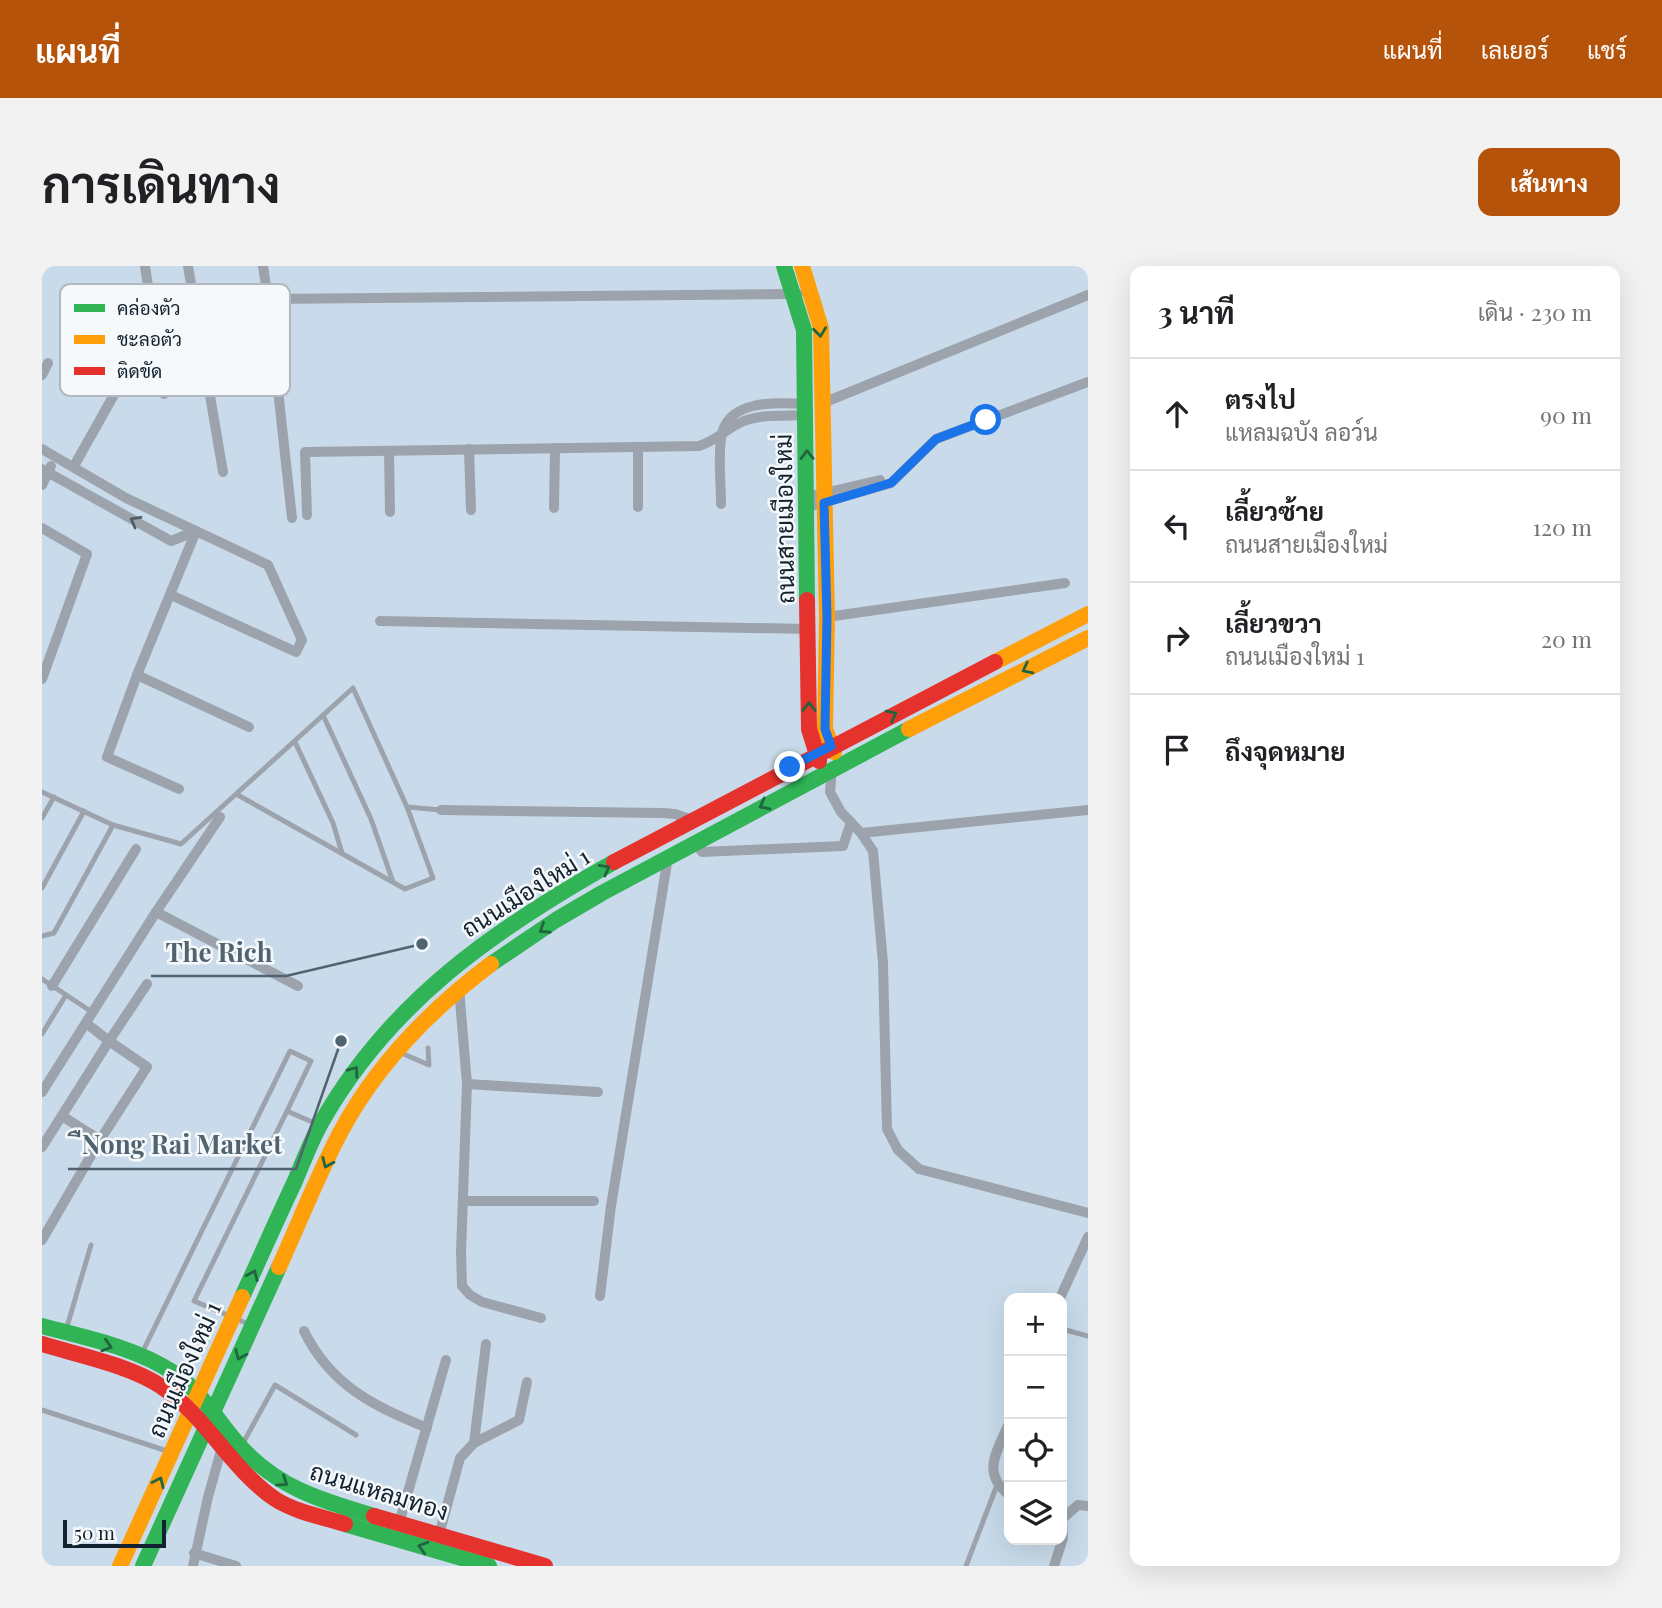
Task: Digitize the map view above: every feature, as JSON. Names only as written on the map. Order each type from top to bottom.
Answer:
[{"type":"street","points":[[145,266],[148,284]]},
{"type":"street","points":[[188,266],[191,284]]},
{"type":"street","points":[[263,266],[266,284]]},
{"type":"street","name":"ถนนสายเมืองใหม่","points":[[784,266],[821,328],[827,617],[824,749]]},
{"type":"street","name":"ถนนสายเมืองใหม่","points":[[802,266],[809,729],[824,749],[832,769]]},
{"type":"street","points":[[290,299],[803,294]]},
{"type":"street","points":[[823,403],[1088,295]]},
{"type":"street","points":[[42,375],[48,363]]},
{"type":"street","points":[[807,502],[898,475],[936,439],[1088,382]]},
{"type":"street","points":[[74,466],[113,396]]},
{"type":"street","points":[[210,396],[223,472]]},
{"type":"street","points":[[279,396],[292,518]]},
{"type":"street","points":[[307,515],[305,452],[699,446],[752,418],[806,409]]},
{"type":"street","points":[[720,436],[721,504]]},
{"type":"street","points":[[638,447],[638,507]]},
{"type":"street","points":[[555,448],[555,508]]},
{"type":"street","points":[[42,449],[126,498],[268,565],[302,640],[296,652],[170,595]]},
{"type":"street","points":[[469,449],[471,510]]},
{"type":"street","points":[[389,451],[390,512]]},
{"type":"street","points":[[42,485],[45,471],[55,457]]},
{"type":"street","points":[[45,471],[171,541],[196,531]]},
{"type":"street","points":[[42,528],[87,554],[42,679]]},
{"type":"street","points":[[179,789],[107,757],[136,675],[196,531]]},
{"type":"street","points":[[827,617],[1065,583]]},
{"type":"street","name":"ถนนเมืองใหม่ 1","points":[[120,1566],[320,1125],[356,1067],[380,1036],[421,994],[480,947],[540,906],[824,749],[1088,614]]},
{"type":"street","points":[[380,621],[808,629]]},
{"type":"street","name":"ถนนเมืองใหม่ 1","points":[[143,1566],[339,1135],[366,1089],[396,1050],[459,988],[552,924],[668,857],[832,769],[1088,638]]},
{"type":"street","points":[[136,675],[249,727]]},
{"type":"street","points":[[832,769],[830,792],[841,812],[862,833],[873,851],[883,963],[887,1129],[898,1150],[919,1168],[1088,1213]]},
{"type":"street","points":[[441,810],[663,813],[693,820]]},
{"type":"street","points":[[862,833],[1088,810]]},
{"type":"street","points":[[42,1092],[156,912],[220,817]]},
{"type":"street","points":[[695,842],[702,852],[843,846],[851,822]]},
{"type":"street","points":[[52,986],[136,849]]},
{"type":"street","points":[[600,1296],[611,1206],[668,857]]},
{"type":"street","points":[[156,912],[298,986]]},
{"type":"street","points":[[42,1147],[147,984]]},
{"type":"street","points":[[459,988],[467,1084],[462,1286],[482,1302],[541,1318]]},
{"type":"street","points":[[42,1240],[47,1219],[147,1067],[86,1023]]},
{"type":"street","points":[[467,1084],[598,1091]]},
{"type":"street","points":[[62,1116],[100,1140]]},
{"type":"street","points":[[464,1201],[594,1201]]},
{"type":"street","points":[[1062,1293],[1088,1237]]},
{"type":"street","name":"ถนนแหลมทอง","points":[[42,1326],[141,1356],[175,1373],[199,1396],[241,1448],[286,1486],[313,1498],[439,1535],[485,1561]]},
{"type":"street","points":[[304,1331],[333,1374],[378,1408],[427,1428]]},
{"type":"street","points":[[474,1443],[486,1344]]},
{"type":"street","name":"ถนนแหลมทอง","points":[[42,1345],[142,1375],[163,1387],[192,1412],[251,1479],[277,1500],[308,1513],[485,1561],[545,1566]]},
{"type":"street","points":[[399,1523],[446,1360]]},
{"type":"street","points":[[439,1535],[460,1458],[474,1443],[519,1420],[527,1382]]},
{"type":"street","points":[[1004,1436],[992,1467],[997,1485],[1004,1491]]},
{"type":"street","points":[[192,1566],[222,1447]]},
{"type":"street","points":[[1067,1515],[1078,1505],[1088,1506]]},
{"type":"street","points":[[1054,1566],[1061,1545]]},
{"type":"street","points":[[194,1553],[236,1566]]},
{"type":"lane","points":[[42,792],[113,825],[181,845],[236,794],[323,716],[352,688],[407,807],[433,878],[405,888],[236,794]]},
{"type":"lane","points":[[323,716],[371,819],[393,882]]},
{"type":"lane","points":[[295,741],[333,823],[342,853]]},
{"type":"lane","points":[[42,818],[54,797]]},
{"type":"lane","points":[[407,807],[441,810]]},
{"type":"lane","points":[[42,888],[84,811]]},
{"type":"lane","points":[[42,936],[54,933],[113,825]]},
{"type":"lane","points":[[42,979],[92,1012]]},
{"type":"lane","points":[[42,1034],[66,995]]},
{"type":"lane","points":[[396,1050],[429,1065],[428,1048]]},
{"type":"lane","points":[[141,1356],[290,1051],[311,1061],[194,1301],[253,1326]]},
{"type":"lane","points":[[287,1111],[320,1125]]},
{"type":"lane","points":[[65,1333],[92,1245]]},
{"type":"lane","points":[[1067,1330],[1088,1336]]},
{"type":"lane","points":[[241,1448],[275,1385],[356,1435]]},
{"type":"lane","points":[[42,1410],[173,1453]]},
{"type":"lane","points":[[966,1566],[997,1485]]},
{"type":"traffic: fast","points":[[784,266],[804,330],[807,600]]},
{"type":"traffic: fast","points":[[491,964],[602,893],[909,729]]},
{"type":"traffic: fast","points":[[242,1297],[321,1123],[379,1040],[413,1004],[487,942],[570,887],[614,862]]},
{"type":"traffic: fast","points":[[143,1566],[279,1267]]},
{"type":"traffic: fast","points":[[42,1326],[110,1344],[159,1364],[184,1380],[238,1444],[268,1472],[318,1498],[374,1516]]},
{"type":"traffic: fast","points":[[345,1524],[489,1566]]},
{"type":"traffic: slow","points":[[802,266],[821,328],[827,617],[825,729],[834,752]]},
{"type":"traffic: slow","points":[[995,662],[1088,614]]},
{"type":"traffic: slow","points":[[909,729],[1088,638]]},
{"type":"traffic: slow","points":[[279,1267],[331,1151],[369,1086],[426,1020],[491,964]]},
{"type":"traffic: slow","points":[[120,1566],[242,1297]]},
{"type":"traffic: jam","points":[[807,600],[809,729],[819,761]]},
{"type":"traffic: jam","points":[[614,862],[995,662]]},
{"type":"traffic: jam","points":[[42,1344],[136,1373],[162,1387],[178,1399],[245,1473],[275,1499],[300,1511],[345,1524]]},
{"type":"traffic: jam","points":[[374,1516],[545,1566]]},
{"type":"place","name":"The Rich","points":[[422,944]]},
{"type":"place","name":"ืNong Rai Market","points":[[341,1041]]},
{"type":"route","points":[[790,767],[831,746],[825,729],[827,617],[824,503],[891,483],[936,439],[986,420]]}]
